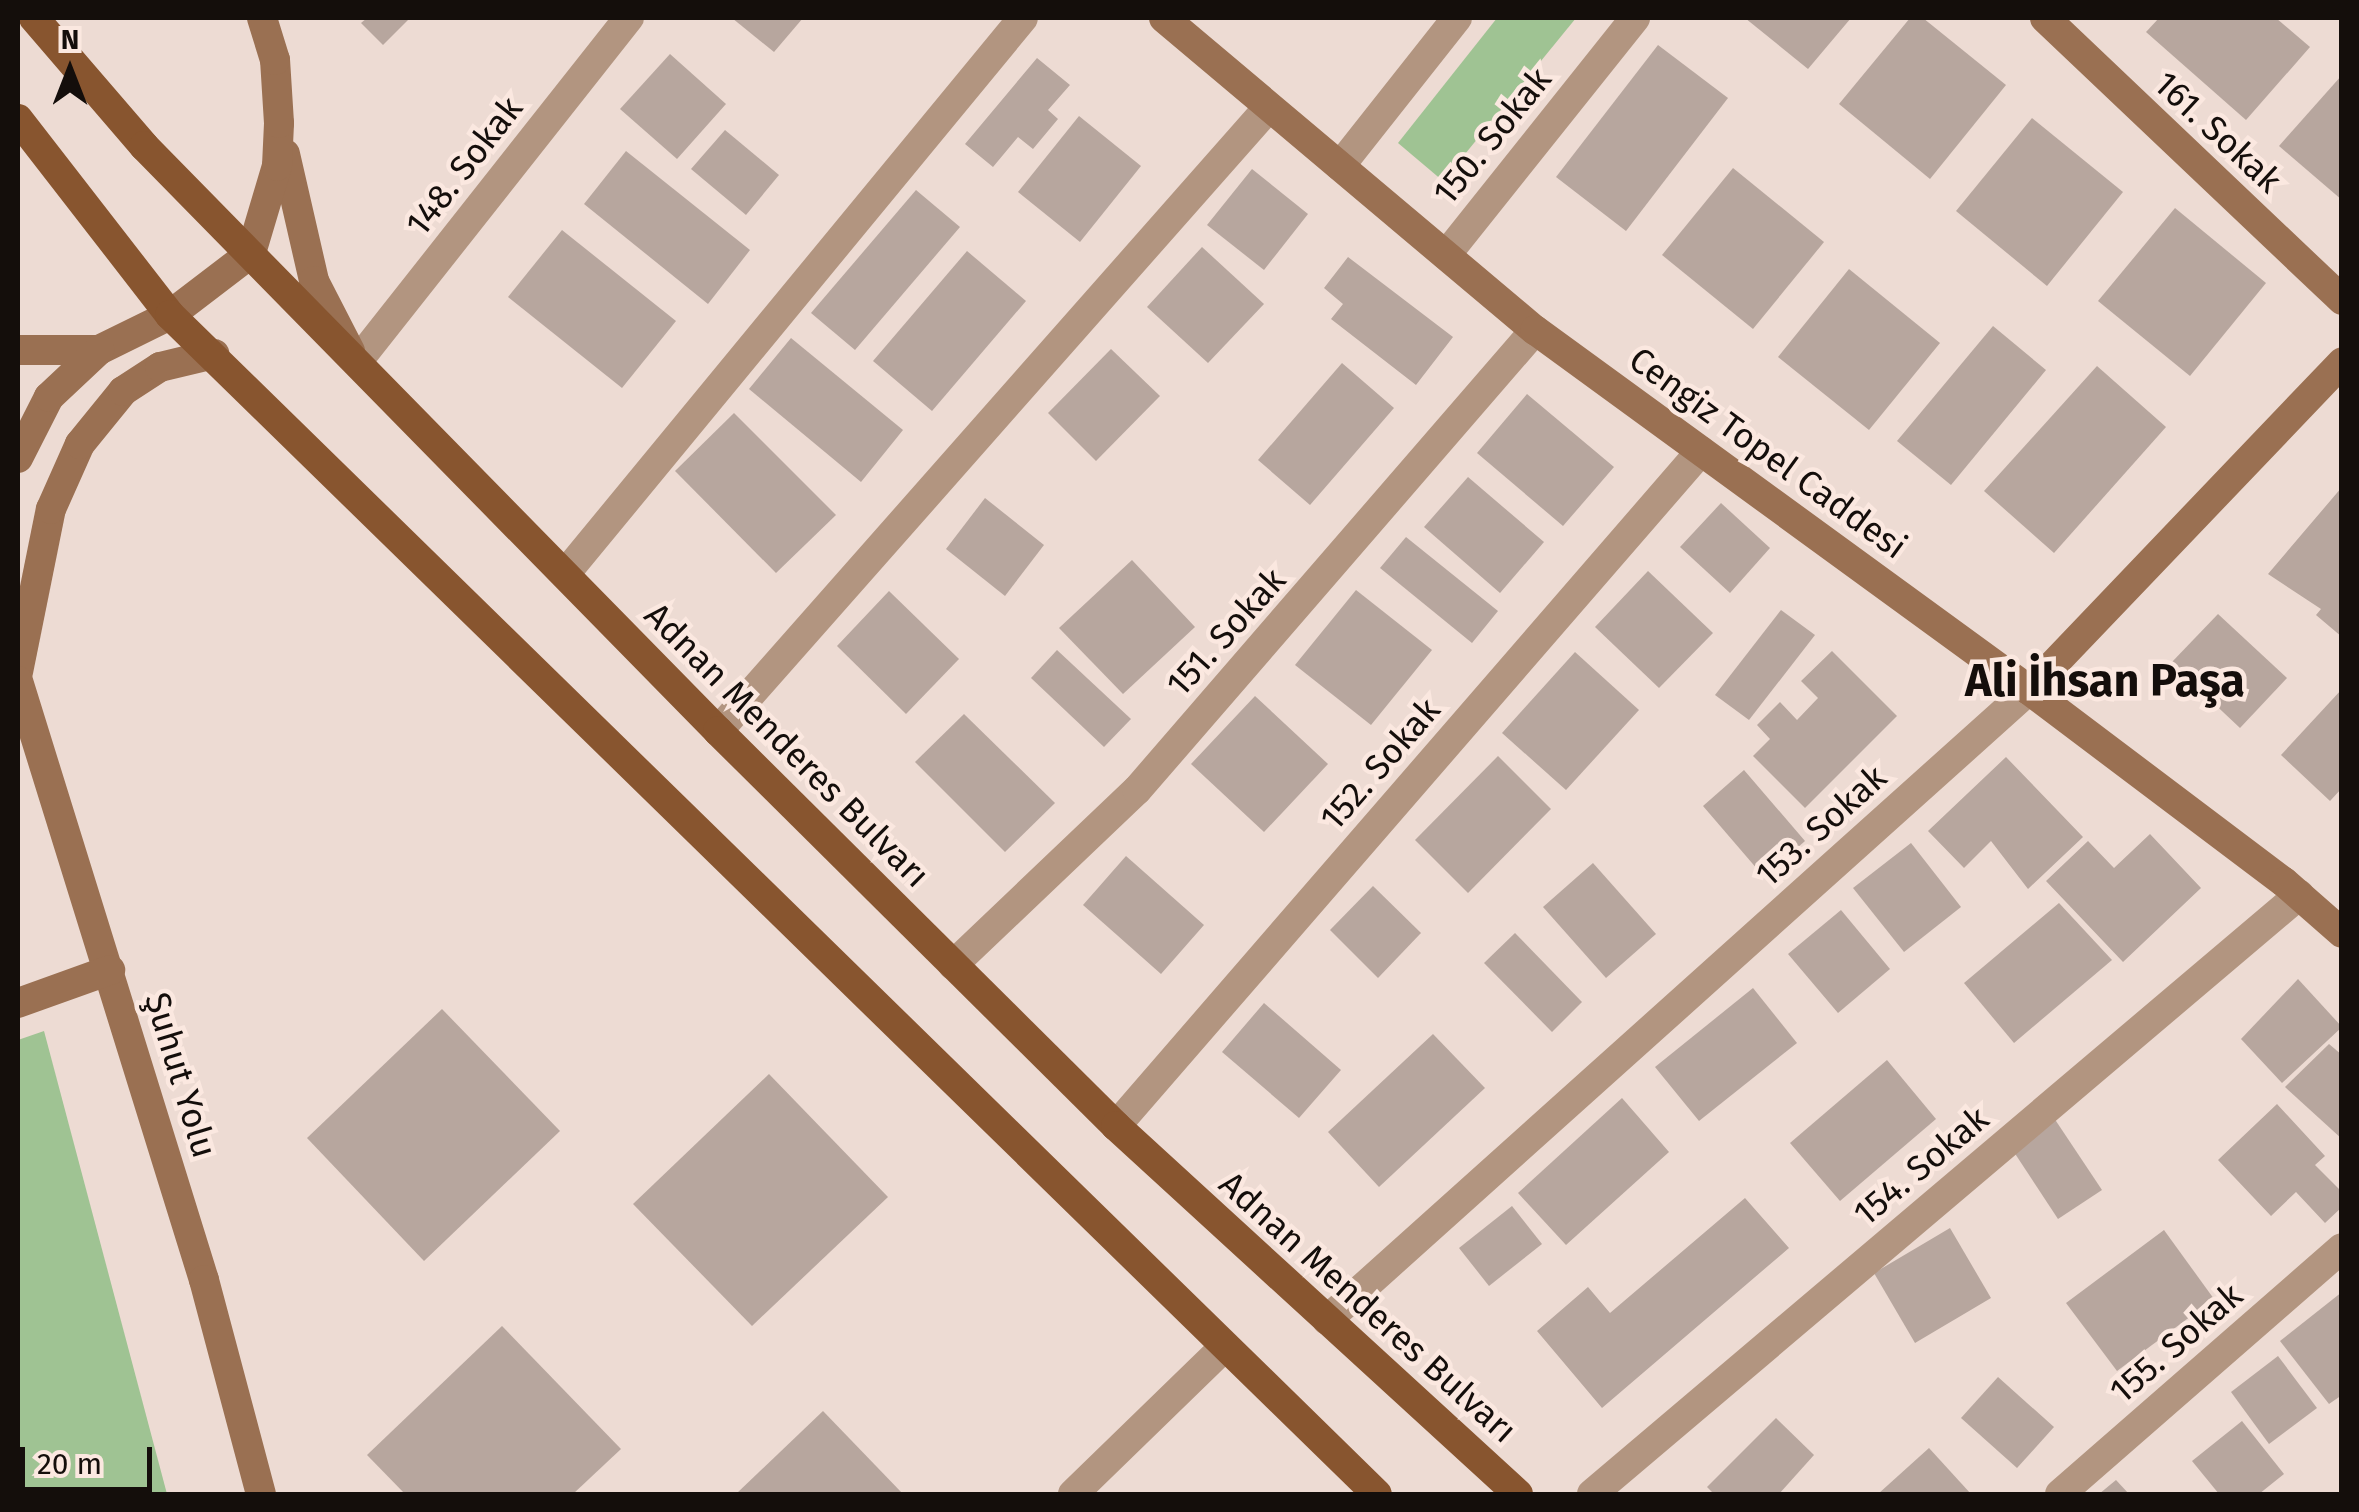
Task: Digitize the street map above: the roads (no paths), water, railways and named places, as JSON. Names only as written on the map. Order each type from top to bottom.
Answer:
[{"type":"main road","name":"Adnan Menderes Bulvarı","points":[[34,18],[144,146],[953,965],[1116,1126],[1518,1494]]},
{"type":"main road","points":[[18,119],[170,315],[1376,1494]]},
{"type":"street","points":[[18,458],[49,397],[99,350],[170,315],[250,253],[276,166],[279,123],[276,60],[262,18]]},
{"type":"street","points":[[276,60],[286,18]]},
{"type":"street","name":"148. Sokak","points":[[357,362],[629,18]]},
{"type":"street","points":[[565,574],[1023,18]]},
{"type":"street","name":"Cengiz Topel Caddesi","points":[[1164,18],[1535,330],[2029,690],[2299,895],[2342,933]]},
{"type":"street","points":[[1340,166],[1457,18]]},
{"type":"street","name":"150. Sokak","points":[[1446,255],[1636,18]]},
{"type":"street","name":"161. Sokak","points":[[2044,18],[2342,300]]},
{"type":"street","points":[[718,731],[1270,107]]},
{"type":"street","points":[[279,123],[314,281],[357,362]]},
{"type":"street","name":"151. Sokak","points":[[953,965],[1136,790],[1535,330]]},
{"type":"street","points":[[18,350],[99,350]]},
{"type":"street","points":[[18,672],[51,508],[80,444],[123,390],[160,367],[214,354]]},
{"type":"street","name":"153. Sokak","points":[[1326,1320],[2029,690],[2342,362]]},
{"type":"street","name":"152. Sokak","points":[[1116,1126],[1702,451]]},
{"type":"street","points":[[18,592],[24,627]]},
{"type":"street","name":"Şuhut Yolu","points":[[18,681],[110,970],[261,1494]]},
{"type":"street","name":"154. Sokak","points":[[1592,1494],[2299,895]]},
{"type":"street","points":[[18,1003],[110,970]]},
{"type":"street","name":"155. Sokak","points":[[2060,1494],[2342,1248]]},
{"type":"street","points":[[1072,1494],[1224,1347]]},
{"type":"district","name":"Ali İhsan Paşa","points":[[2105,682]]}]
